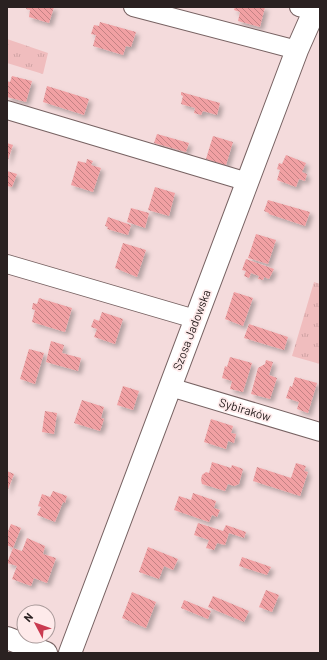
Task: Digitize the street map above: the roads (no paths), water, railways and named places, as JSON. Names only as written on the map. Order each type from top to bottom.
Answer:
[{"type":"main road","name":"Szosa Jadowska","points":[[70,653],[248,182],[297,50],[310,8]]},
{"type":"main road","points":[[7,638],[46,653]]},
{"type":"street","points":[[133,7],[297,50]]},
{"type":"street","points":[[7,110],[248,182]]},
{"type":"street","points":[[7,264],[195,319]]},
{"type":"street","name":"Sybiraków","points":[[170,387],[320,432]]}]
